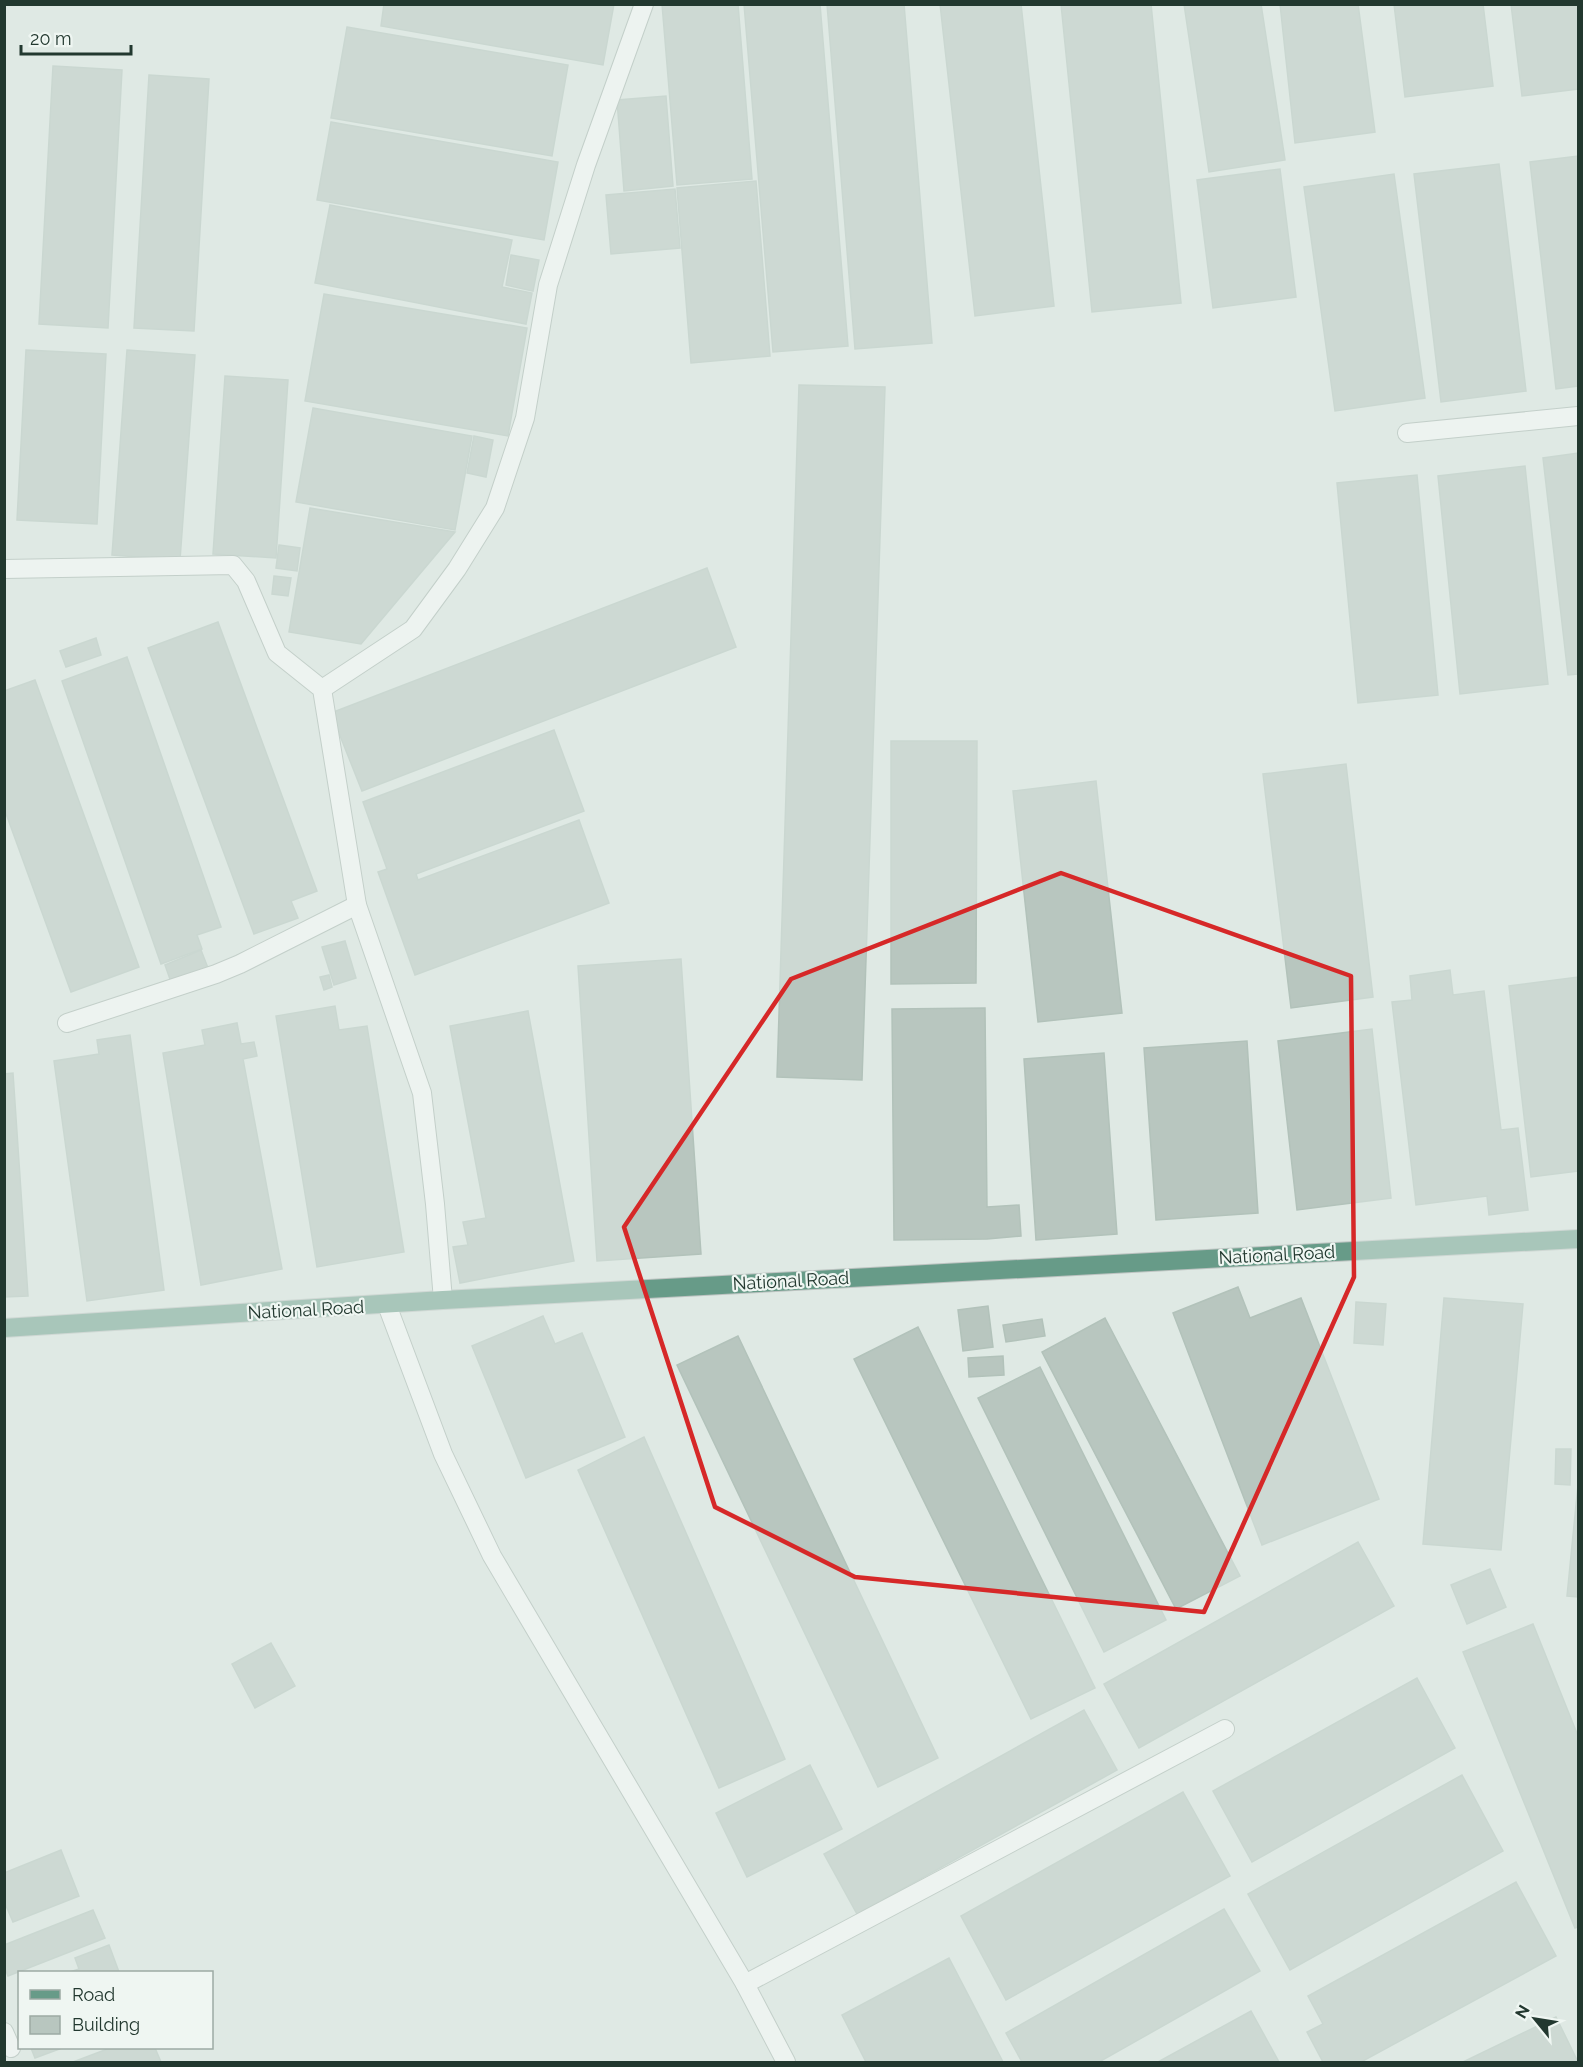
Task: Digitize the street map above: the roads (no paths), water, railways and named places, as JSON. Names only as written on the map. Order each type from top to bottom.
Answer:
[{"type":"main road","name":"National Road","points":[[4,1328],[443,1300],[1578,1239]]},
{"type":"lane","points":[[322,690],[413,629],[457,569],[495,508],[525,418],[548,285],[586,165],[644,4]]},
{"type":"lane","points":[[1407,434],[1578,416]]},
{"type":"lane","points":[[4,569],[233,565],[246,581],[277,653],[322,690],[357,905],[422,1093],[443,1300]]},
{"type":"lane","points":[[67,1023],[216,974],[357,905]]},
{"type":"lane","points":[[387,1305],[443,1454],[492,1556],[745,1984],[786,2062]]},
{"type":"lane","points":[[745,1984],[1225,1729]]}]
